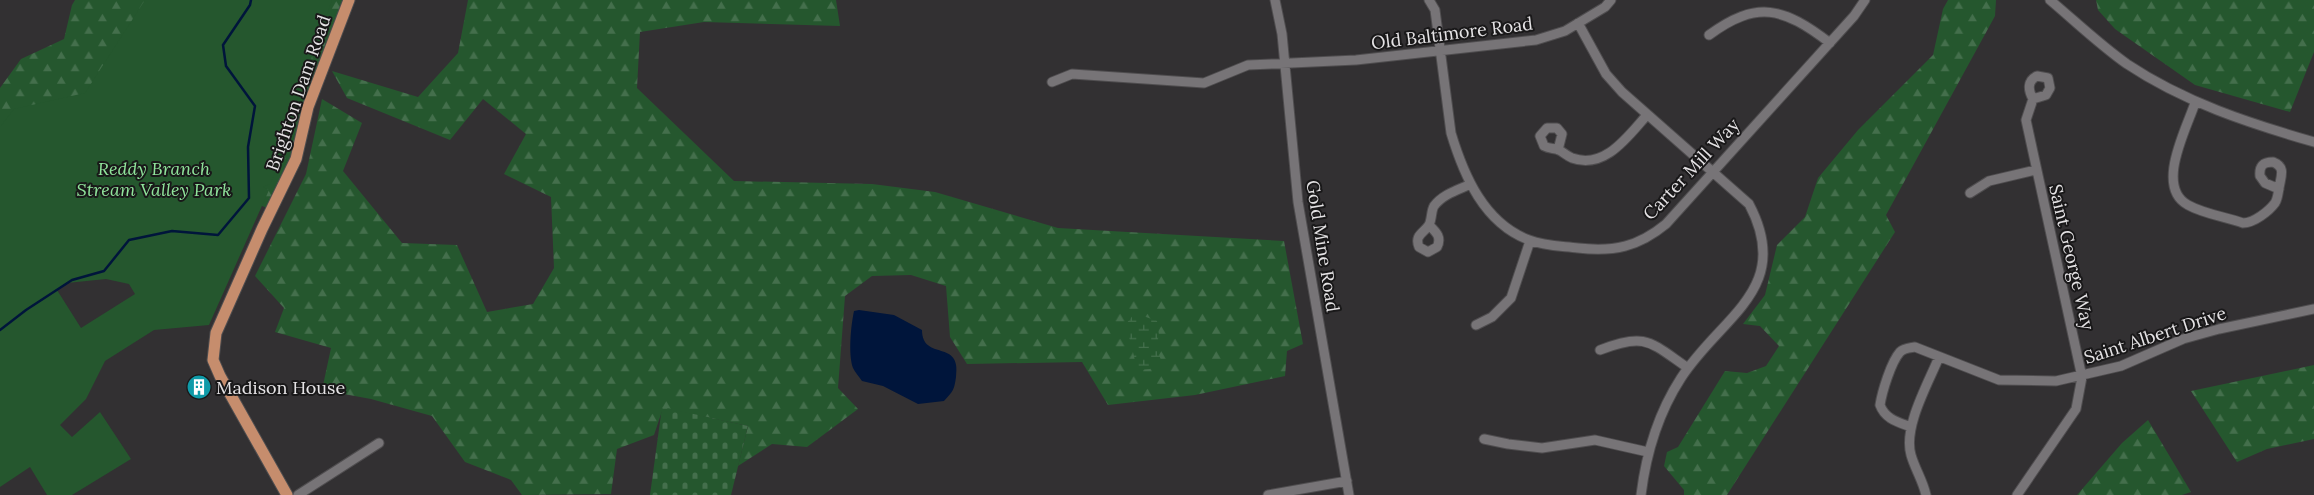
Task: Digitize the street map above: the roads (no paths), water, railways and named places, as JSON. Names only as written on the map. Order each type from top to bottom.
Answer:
[{"type":"main road","name":"Brighton Dam Road","points":[[287,495],[220,376],[214,360],[216,333],[239,278],[296,159],[308,107],[349,0]]},
{"type":"street","name":"Gold Mine Road","points":[[1275,0],[1285,63],[1299,211],[1349,495]]},
{"type":"street","name":"Carter Mill Way","points":[[1429,0],[1435,10],[1451,133],[1471,184],[1484,206],[1495,219],[1512,232],[1530,241],[1599,250],[1616,249],[1634,244],[1651,236],[1666,224],[1854,16],[1865,0]]},
{"type":"street","name":"Old Baltimore Road","points":[[1052,82],[1072,74],[1204,83],[1248,65],[1356,60],[1536,40],[1566,31],[1605,6],[1611,0]]},
{"type":"street","points":[[2050,0],[2125,62],[2163,86],[2195,103],[2314,142]]},
{"type":"street","points":[[1709,35],[1723,20],[1735,11],[1760,5],[1790,13],[1830,43]]},
{"type":"street","points":[[1578,24],[1606,74],[1648,115],[1749,204],[1758,222],[1764,249],[1762,266],[1754,290],[1742,309],[1717,334],[1688,368],[1666,406],[1648,452],[1641,495]]},
{"type":"street","name":"Saint George Way","points":[[2017,495],[2076,409],[2082,377],[2026,120],[2033,99]]},
{"type":"street","points":[[2195,103],[2173,170],[2174,189],[2180,200],[2189,206],[2243,223],[2249,223],[2274,204],[2279,189]]},
{"type":"street","points":[[1558,150],[1571,158],[1585,161],[1601,158],[1617,148],[1648,115]]},
{"type":"street","points":[[1970,193],[1989,182],[2036,170]]},
{"type":"street","points":[[1429,225],[1433,207],[1444,196],[1471,184]]},
{"type":"street","points":[[1476,325],[1492,317],[1511,298],[1530,241]]},
{"type":"street","name":"Saint Albert Drive","points":[[1911,427],[1883,413],[1880,405],[1881,396],[1902,350],[1915,347],[1990,378],[2008,382],[2056,381],[2082,377],[2121,366],[2183,339],[2219,328],[2314,309]]},
{"type":"street","points":[[1600,350],[1630,340],[1644,341],[1654,345],[1688,368]]},
{"type":"street","points":[[1926,495],[1911,455],[1909,440],[1911,427],[1938,356]]},
{"type":"street","points":[[1484,439],[1542,448],[1595,440],[1648,452]]},
{"type":"street","points":[[298,495],[379,443]]},
{"type":"street","points":[[1268,495],[1347,481]]},
{"type":"water","points":[[854,311],[894,315],[922,330],[924,340],[928,345],[948,353],[953,358],[956,365],[955,385],[944,401],[918,404],[883,386],[862,381],[851,362],[850,340]]},
{"type":"waterway","points":[[0,330],[26,310],[72,280],[104,271],[129,240],[172,231],[218,235],[249,198],[248,147],[255,106],[226,66],[223,45],[250,5],[251,0]]},
{"type":"place","name":"Madison House","points":[[199,387]]},
{"type":"park label","name":"Reddy Branch Stream Valley Park","points":[[154,178]]}]
